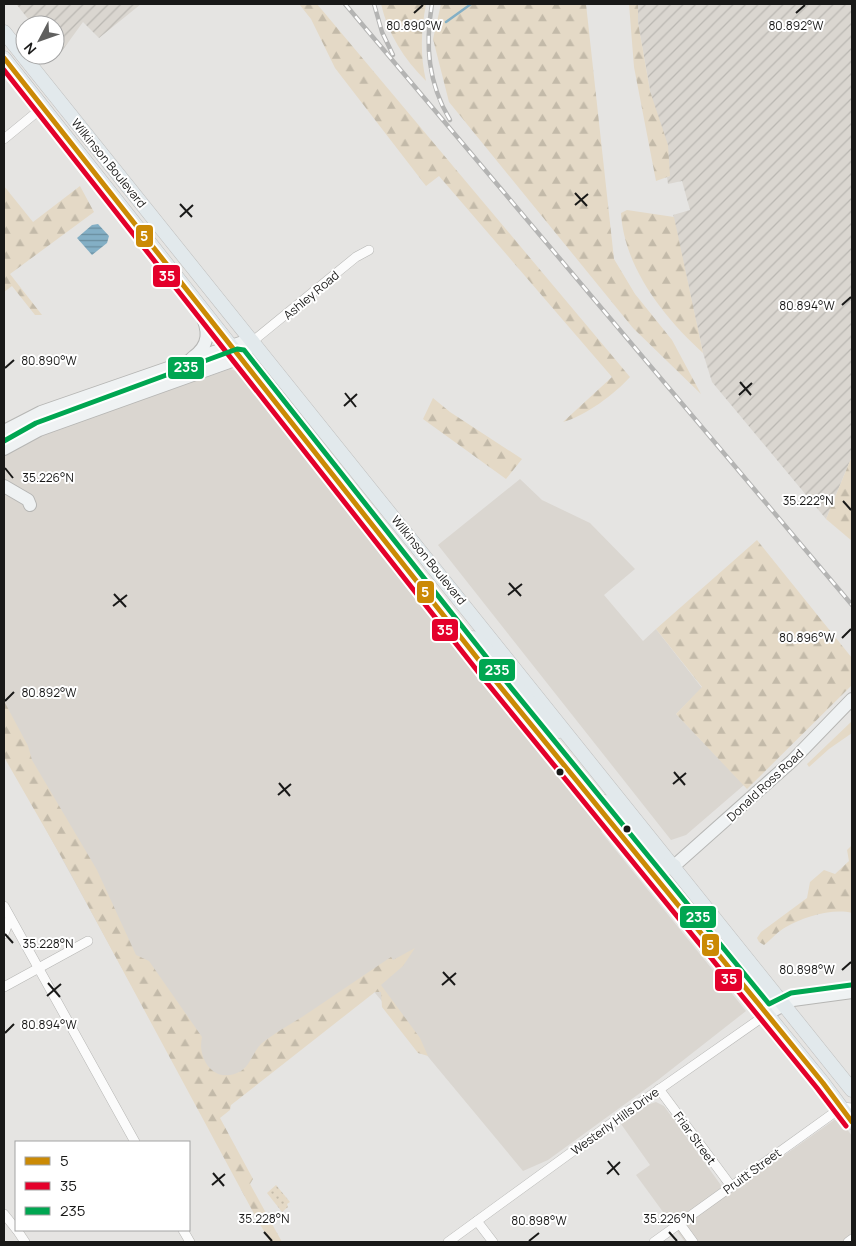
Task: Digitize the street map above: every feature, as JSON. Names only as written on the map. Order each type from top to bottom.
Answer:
[{"type":"main road","name":"Wilkinson Boulevard","points":[[4,32],[852,1090]]},
{"type":"main road","points":[[4,53],[40,90],[55,96]]},
{"type":"main road","name":"Wilkinson Boulevard","points":[[4,58],[465,642],[767,1014],[847,1108],[852,1122]]},
{"type":"main road","points":[[43,107],[49,106],[118,176]]},
{"type":"main road","points":[[465,642],[473,638],[479,642],[545,720],[558,731],[567,733]]},
{"type":"main road","points":[[596,803],[603,802],[609,806],[662,866],[670,868],[674,866]]},
{"type":"street","points":[[4,139],[43,107]]},
{"type":"street","name":"Ashley Road","points":[[4,449],[40,430],[236,351],[253,341],[356,257],[369,250]]},
{"type":"street","points":[[181,364],[198,354],[206,342],[208,330],[199,306]]},
{"type":"street","name":"Ashley Road","points":[[4,431],[41,412],[181,364],[236,351]]},
{"type":"street","points":[[4,486],[28,500],[30,505]]},
{"type":"street","name":"Donald Ross Road","points":[[674,866],[792,761],[852,699]]},
{"type":"street","points":[[4,906],[134,1141]]},
{"type":"street","points":[[4,934],[10,918]]},
{"type":"street","points":[[4,987],[88,941]]},
{"type":"street","points":[[784,1003],[798,999],[852,992]]},
{"type":"street","name":"Westerly Hills Drive","points":[[448,1242],[659,1089],[784,1003]]},
{"type":"street","name":"Friar Street","points":[[659,1089],[731,1186]]},
{"type":"street","name":"Pruitt Street","points":[[654,1242],[731,1186],[847,1108]]},
{"type":"street","points":[[4,1214],[15,1229]]},
{"type":"street","points":[[477,1221],[493,1242]]},
{"type":"street","points":[[680,1224],[693,1242]]},
{"type":"street","points":[[17,1231],[25,1242]]},
{"type":"street","points":[[184,1231],[190,1242]]},
{"type":"street","points":[[848,1242],[852,1239]]},
{"type":"shaded area","points":[[141,4],[99,38],[83,22],[65,47],[65,15],[25,15],[17,5]]},
{"type":"shaded area","points":[[638,4],[852,4],[852,456],[826,519],[712,382],[703,353],[673,215],[690,210],[682,181],[668,184],[667,177],[670,176],[650,91],[638,22]]},
{"type":"shaded area","points":[[230,369],[242,373],[480,674],[606,828],[601,832],[746,1011],[658,1080],[548,1160],[523,1171],[366,982],[196,1103],[4,753],[4,455],[47,433]]},
{"type":"shaded area","points":[[520,479],[542,500],[590,523],[635,569],[604,595],[643,641],[656,629],[702,688],[676,714],[744,785],[686,835],[671,840],[438,545]]},
{"type":"shaded area","points":[[656,1102],[664,1106],[728,1195],[834,1120],[841,1121],[852,1136],[852,1242],[685,1242],[636,1175],[650,1165],[621,1124],[647,1105]]},
{"type":"green space","points":[[299,4],[317,4],[630,377],[617,390],[590,410],[563,422],[612,377],[439,176],[426,186],[335,68],[311,19]]},
{"type":"green space","points":[[381,4],[426,4],[422,43],[426,81],[398,46],[388,26]]},
{"type":"green space","points":[[441,4],[586,4],[614,259],[635,294],[672,340],[701,394],[633,328],[449,102],[433,39]]},
{"type":"green space","points":[[629,4],[638,4],[638,22],[650,91],[668,145],[670,176],[656,181],[634,67]]},
{"type":"green space","points":[[4,186],[33,222],[80,186],[94,212],[10,274],[42,315],[35,315],[12,286],[4,292]]},
{"type":"green space","points":[[627,210],[674,217],[703,353],[661,308],[638,272],[624,233],[621,213]]},
{"type":"green space","points":[[433,398],[450,412],[522,459],[506,479],[423,419]]},
{"type":"green space","points":[[852,456],[852,541],[826,519]]},
{"type":"green space","points":[[757,540],[852,658],[852,685],[747,789],[676,714],[702,687],[656,629]]},
{"type":"green space","points":[[4,701],[28,746],[32,760],[97,870],[136,955],[149,961],[202,1037],[202,1053],[209,1067],[214,1072],[228,1075],[241,1071],[261,1044],[391,957],[393,960],[415,948],[403,966],[381,985],[420,1038],[428,1056],[418,1053],[382,1007],[381,992],[375,992],[231,1105],[230,1110],[220,1118],[253,1179],[250,1184],[282,1242],[270,1242],[66,865],[4,757]]},
{"type":"green space","points":[[852,721],[852,733],[829,749],[809,767],[807,764]]},
{"type":"green space","points":[[852,845],[852,913],[836,912],[809,917],[783,929],[764,945],[759,942],[757,938],[761,932],[807,898],[810,882],[824,870],[835,874],[849,861],[847,850]]},
{"type":"green space","points":[[276,1185],[290,1202],[287,1204],[288,1207],[282,1212],[267,1193]]},
{"type":"water","points":[[98,224],[109,236],[107,243],[92,255],[77,238],[92,225]]},
{"type":"waterway","points":[[446,22],[471,4]]},
{"type":"railway","points":[[345,4],[852,605]]},
{"type":"railway","points":[[374,4],[382,32],[393,55]]},
{"type":"railway","points":[[432,4],[429,34],[430,64],[437,92],[450,120]]},
{"type":"transit line","name":"5","points":[[4,58],[489,673],[823,1083],[852,1122]]},
{"type":"transit line","name":"35","points":[[4,70],[483,678],[846,1126]]},
{"type":"transit line","name":"235","points":[[4,441],[36,423],[237,349],[244,350],[495,668],[769,1004],[791,993],[851,985]]}]
